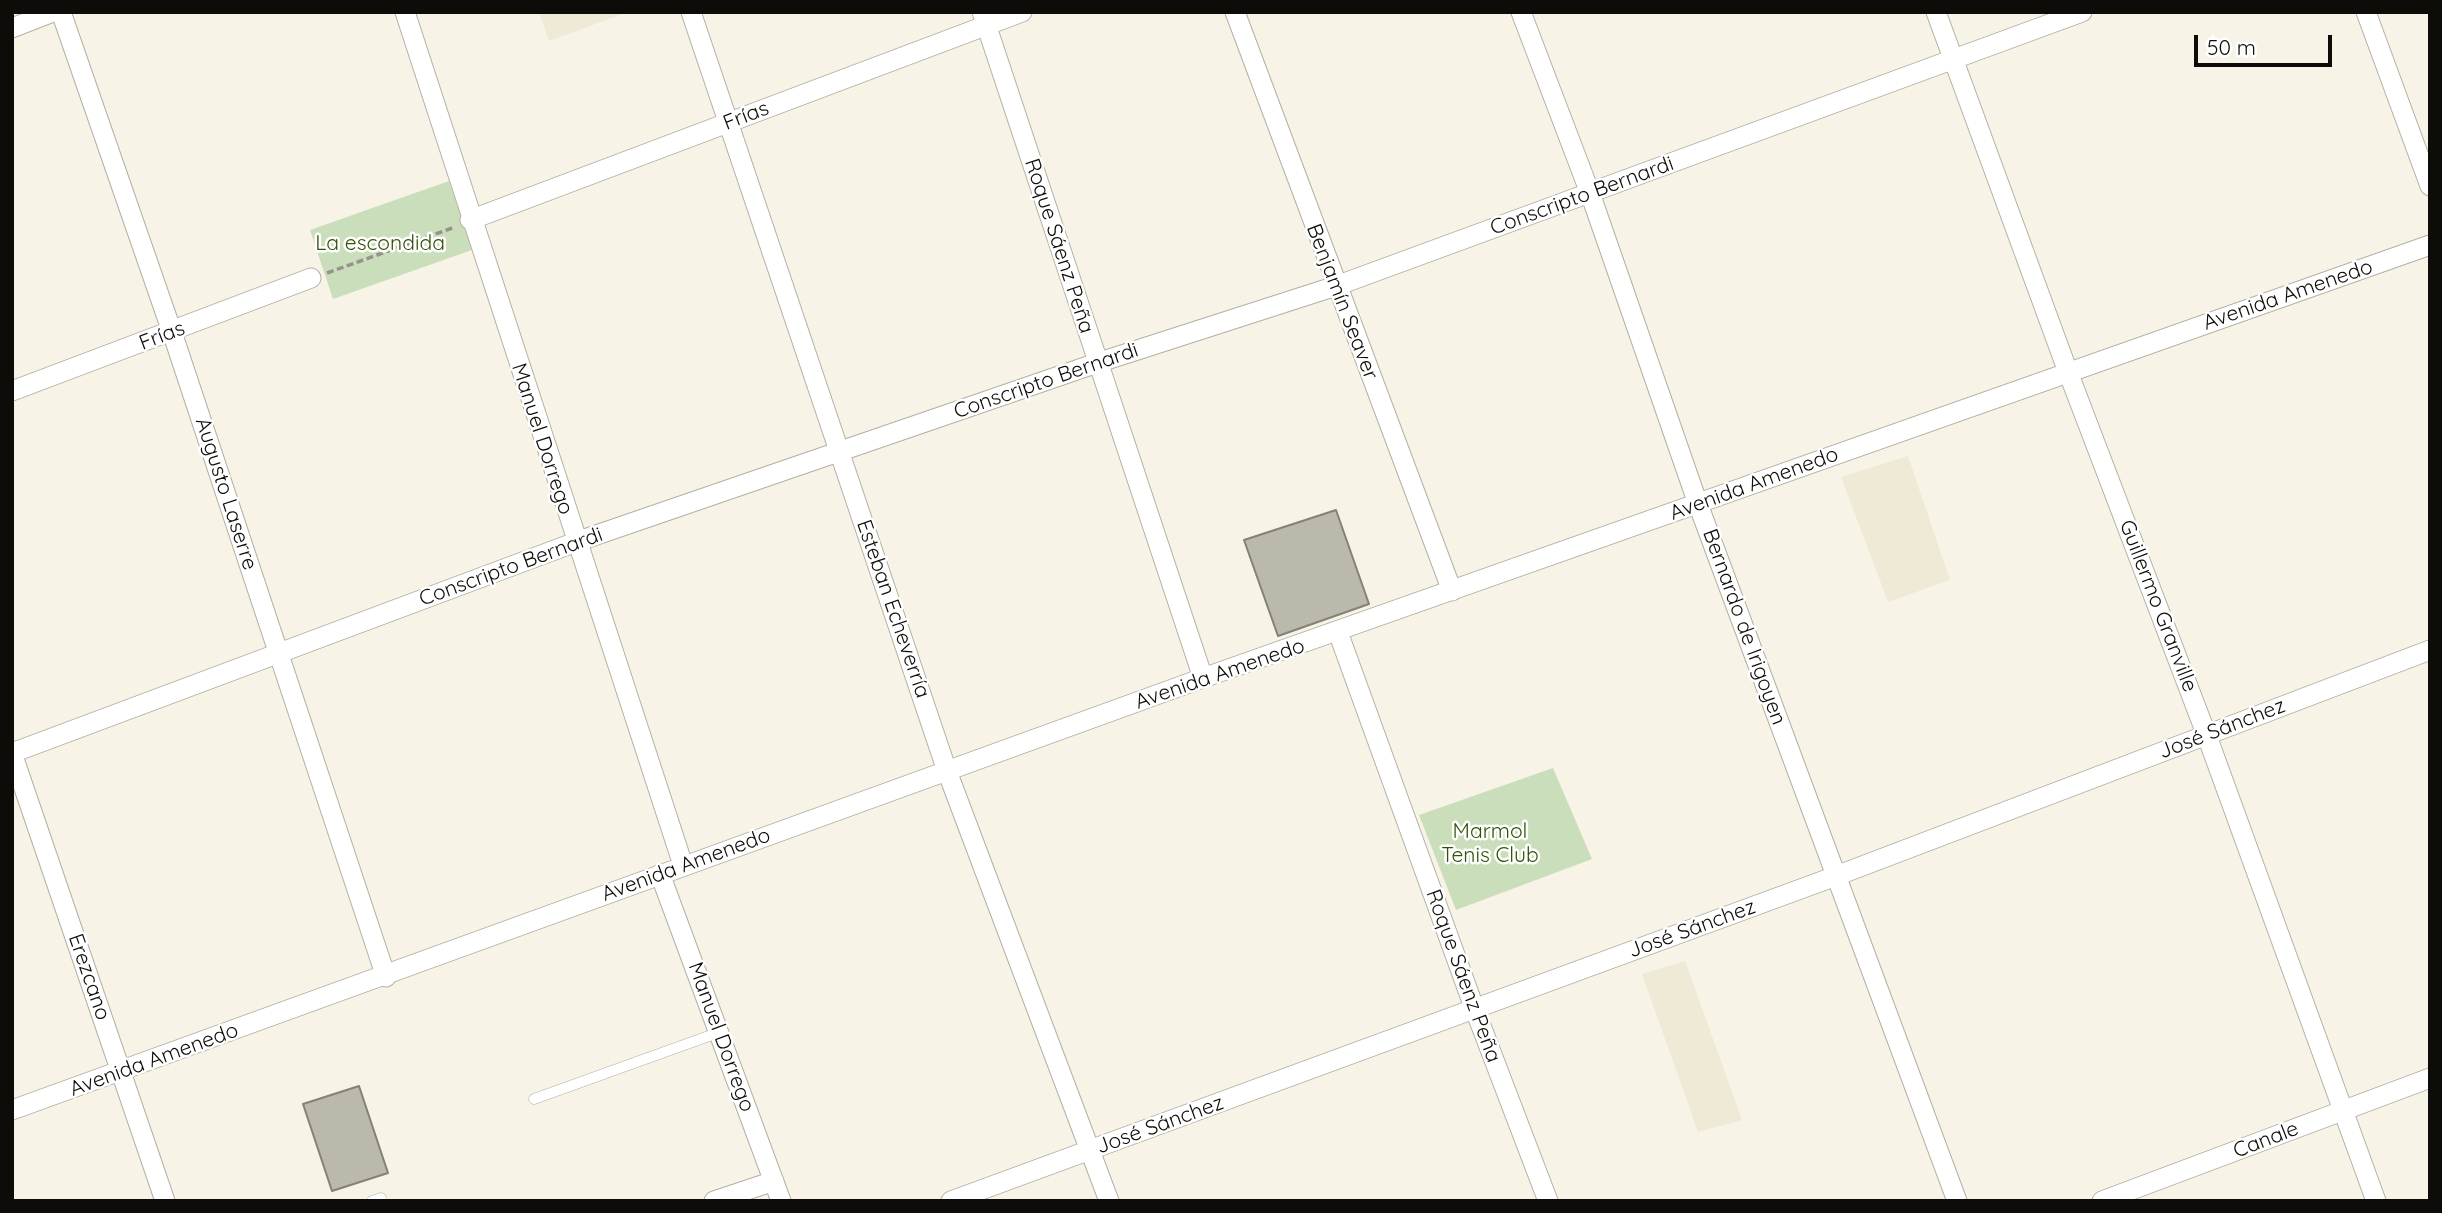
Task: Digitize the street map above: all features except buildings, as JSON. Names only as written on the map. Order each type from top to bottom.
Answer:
[{"type":"street","points":[[12,28],[53,12]]},
{"type":"street","name":"Augusto Laserre","points":[[61,12],[172,332],[386,977]]},
{"type":"street","name":"Manuel Dorrego","points":[[405,12],[470,220],[682,865]]},
{"type":"street","name":"Esteban Echeverría","points":[[691,12],[947,771],[1109,1201]]},
{"type":"street","name":"Frías","points":[[470,220],[728,123],[984,18],[1022,12]]},
{"type":"street","name":"Benjamín Seaver","points":[[1235,12],[1452,591]]},
{"type":"street","name":"Bernardo de Irigoyen","points":[[1521,12],[1590,193],[1698,504],[1957,1201]]},
{"type":"street","name":"Guillermo Granville","points":[[1936,12],[2068,372],[2207,736],[2376,1201]]},
{"type":"street","name":"Conscripto Bernardi","points":[[12,753],[576,542],[1097,363],[1336,286],[2082,12]]},
{"type":"street","points":[[2366,12],[2430,186]]},
{"type":"street","name":"Roque Sáenz Peña","points":[[984,18],[1203,678]]},
{"type":"street","name":"Avenida Amenedo","points":[[12,1110],[386,977],[682,865],[1203,678],[2430,245]]},
{"type":"street","name":"Frías","points":[[12,391],[312,278]]},
{"type":"street","name":"Roque Sáenz Peña","points":[[1338,632],[1475,1010],[1548,1201]]},
{"type":"street","name":"José Sánchez","points":[[951,1201],[1836,876],[2430,649]]},
{"type":"street","name":"Erezcano","points":[[12,753],[165,1201]]},
{"type":"street","name":"Manuel Dorrego","points":[[660,874],[781,1201]]},
{"type":"street","name":"Canale","points":[[2102,1201],[2430,1078]]},
{"type":"street","points":[[714,1201],[774,1181]]},
{"type":"lane","points":[[534,1099],[720,1032]]},
{"type":"path","points":[[312,278],[470,220]]},
{"type":"shaded area","points":[[539,12],[628,12],[549,41]]},
{"type":"shaded area","points":[[1908,456],[1950,580],[1888,602],[1841,477]]},
{"type":"shaded area","points":[[1685,961],[1742,1120],[1698,1132],[1642,974]]},
{"type":"green space","name":"La escondida","points":[[449,181],[472,250],[333,299],[310,230]]},
{"type":"green space","name":"Marmol Tenis Club","points":[[1553,768],[1592,859],[1456,910],[1419,815]]}]
